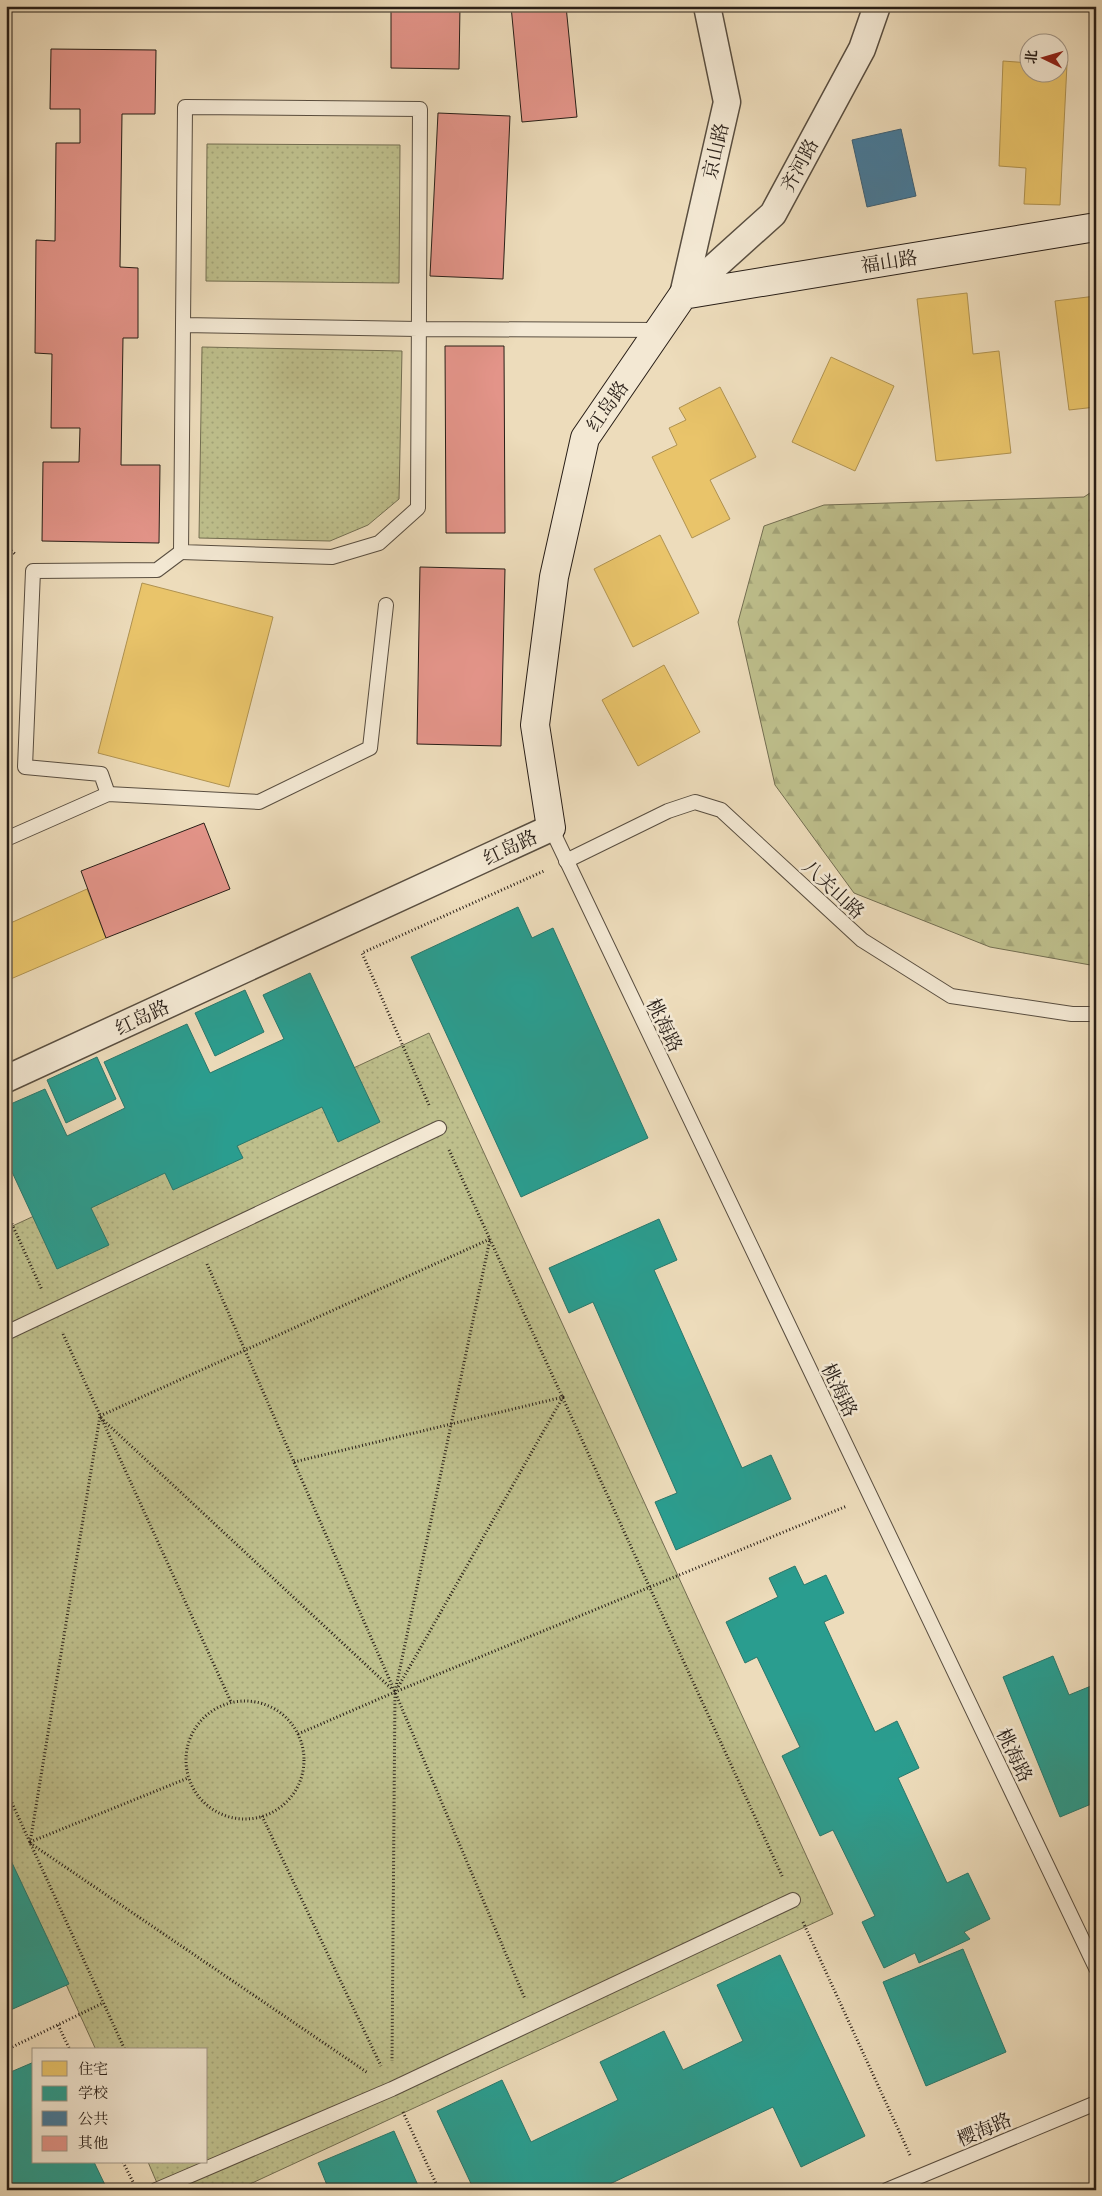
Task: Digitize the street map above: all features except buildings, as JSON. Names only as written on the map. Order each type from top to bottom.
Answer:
[{"type":"street","name":"京山路","points":[[683,296],[726,102],[707,6]]},
{"type":"street","name":"齐河路","points":[[683,296],[774,214],[862,50],[877,6]]},
{"type":"street","name":"福山路","points":[[683,296],[1096,227]]},
{"type":"street","name":"红岛路","points":[[6,1079],[551,828],[535,725],[554,577],[585,438],[683,296]]},
{"type":"lane","points":[[108,794],[101,774],[25,767],[33,571],[157,570],[181,552],[332,557],[379,543],[418,508],[420,109],[185,107],[181,552]]},
{"type":"lane","points":[[183,325],[418,329],[660,330]]},
{"type":"lane","points":[[6,839],[108,794],[259,802],[370,748],[386,605]]},
{"type":"lane","name":"八关山路","points":[[566,861],[668,811],[695,802],[721,810],[862,940],[951,996],[1072,1014],[1096,1014]]},
{"type":"lane","name":"桃海路","points":[[551,828],[1096,1968]]},
{"type":"lane","points":[[6,1333],[439,1128]]},
{"type":"lane","points":[[156,2190],[392,2089],[793,1900]]},
{"type":"lane","name":"樱海路","points":[[887,2190],[1096,2103]]},
{"type":"path","points":[[566,861],[362,953],[439,1128],[920,2176]]},
{"type":"path","points":[[6,1211],[231,1702]]},
{"type":"path","points":[[100,1416],[490,1239]]},
{"type":"path","points":[[392,2089],[395,1692],[490,1239]]},
{"type":"path","points":[[197,1242],[395,1692],[535,2022]]},
{"type":"path","points":[[294,1462],[563,1397]]},
{"type":"path","points":[[395,1692],[563,1397]]},
{"type":"path","points":[[100,1416],[395,1692]]},
{"type":"path","points":[[30,1843],[100,1416]]},
{"type":"path","points":[[298,1734],[395,1692],[870,1496]]},
{"type":"path","points":[[251,1700],[271,1706],[287,1718],[298,1734],[304,1754],[300,1780],[294,1792],[280,1807],[262,1816],[244,1819],[226,1816],[210,1807],[197,1794],[188,1778],[186,1760],[189,1741],[198,1724],[212,1710],[231,1702],[251,1700]]},
{"type":"path","points":[[30,1843],[188,1778]]},
{"type":"path","points":[[6,1790],[124,2048]]},
{"type":"path","points":[[262,1816],[439,2190]]},
{"type":"path","points":[[30,1843],[392,2089]]},
{"type":"path","points":[[6,2050],[104,2003]]},
{"type":"path","points":[[58,2025],[69,2048]]},
{"type":"path","points":[[124,2164],[136,2190]]},
{"type":"green space","points":[[207,144],[400,145],[399,283],[206,281]]},
{"type":"green space","points":[[202,347],[402,351],[399,499],[368,525],[330,541],[199,538]]},
{"type":"green space","points":[[1096,489],[1096,966],[990,947],[854,893],[775,785],[738,622],[764,526],[824,505],[1084,497]]},
{"type":"green space","points":[[429,1033],[833,1914],[237,2190],[160,2190],[149,2164],[208,2164],[208,2048],[95,2048],[6,1853],[6,1229]]}]
